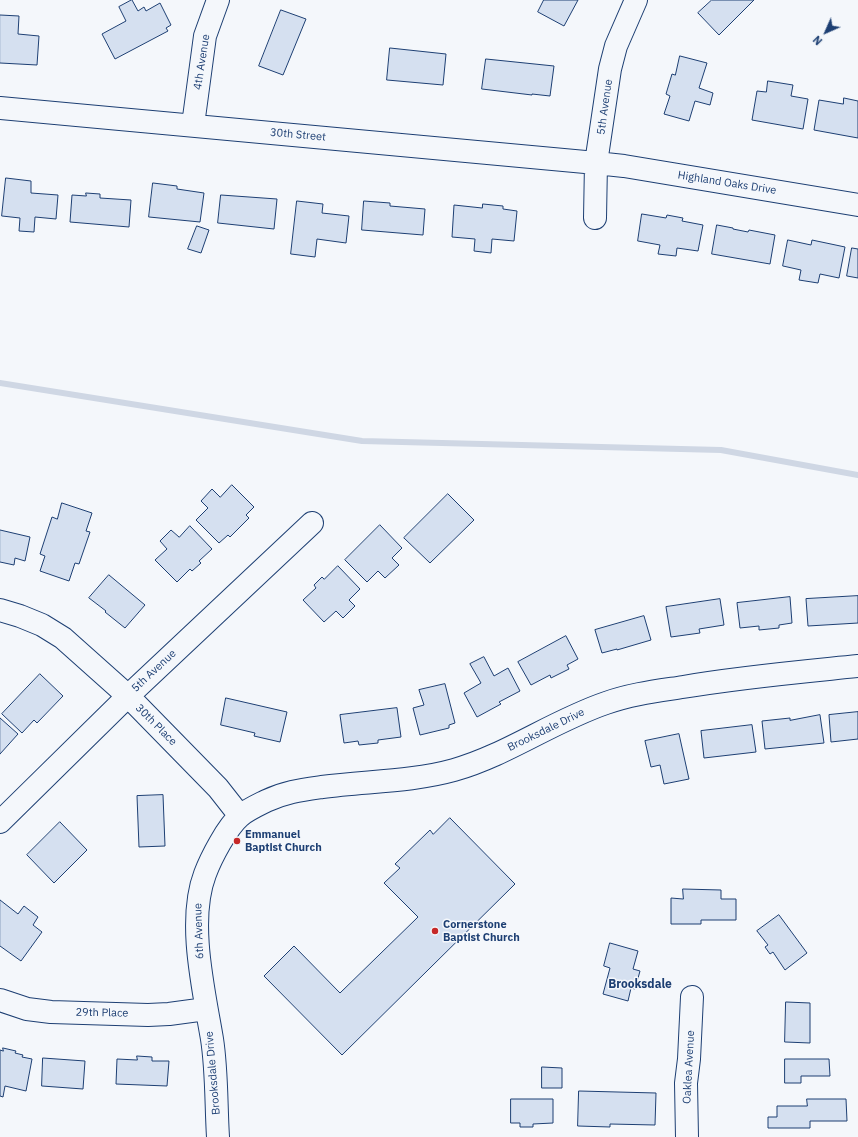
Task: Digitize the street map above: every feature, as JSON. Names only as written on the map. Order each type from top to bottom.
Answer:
[{"type":"street","name":"4th Avenue","points":[[193,125],[205,36],[218,0]]},
{"type":"street","name":"5th Avenue","points":[[595,218],[596,163],[610,69],[616,46],[636,0]]},
{"type":"street","name":"30th Street","points":[[0,108],[596,163]]},
{"type":"street","name":"Highland Oaks Drive","points":[[596,163],[624,166],[858,205]]},
{"type":"street","name":"5th Avenue","points":[[0,822],[128,696],[312,523]]},
{"type":"street","name":"30th Place","points":[[0,610],[42,625],[63,638],[128,696],[218,788],[240,816]]},
{"type":"street","name":"Brooksdale Drive","points":[[240,816],[264,802],[287,792],[336,785],[431,776],[477,763],[586,710],[608,702],[632,696],[766,675],[858,666]]},
{"type":"street","name":"6th Avenue","points":[[206,1009],[198,945],[198,897],[205,873],[226,832],[240,816]]},
{"type":"street","name":"Oaklea Avenue","points":[[687,1137],[686,1083],[689,1060],[692,997]]},
{"type":"street","name":"29th Place","points":[[0,1000],[27,1009],[51,1012],[148,1015],[206,1009]]},
{"type":"street","name":"Brooksdale Drive","points":[[206,1009],[212,1040],[218,1137]]},
{"type":"building","points":[[132,0],[138,11],[144,7],[146,11],[160,3],[171,25],[166,28],[168,31],[115,59],[102,34],[126,21],[119,7]]},
{"type":"building","points":[[544,0],[578,0],[564,26],[538,12]]},
{"type":"building","points":[[712,0],[754,0],[719,35],[698,13]]},
{"type":"building","points":[[281,10],[306,19],[283,75],[259,66]]},
{"type":"building","points":[[0,15],[19,16],[18,34],[39,36],[37,65],[0,63]]},
{"type":"building","points":[[390,48],[446,54],[443,85],[387,80]]},
{"type":"building","points":[[680,56],[707,63],[699,88],[713,93],[710,105],[695,101],[689,121],[664,114],[670,96],[666,94],[672,74],[675,75]]},
{"type":"building","points":[[486,59],[554,66],[550,96],[482,89]]},
{"type":"building","points":[[768,81],[793,85],[791,96],[808,99],[803,129],[752,120],[757,91],[766,92]]},
{"type":"building","points":[[844,98],[858,101],[858,138],[814,130],[819,100],[843,104]]},
{"type":"building","points":[[6,178],[31,181],[31,193],[58,195],[56,219],[35,217],[34,232],[19,231],[20,218],[2,216]]},
{"type":"building","points":[[153,183],[177,186],[177,189],[204,193],[200,222],[149,217]]},
{"type":"building","points":[[86,193],[100,194],[100,198],[131,200],[129,227],[70,222],[72,195],[86,196]]},
{"type":"building","points":[[221,195],[277,199],[274,229],[218,223]]},
{"type":"building","points":[[297,201],[323,204],[322,213],[349,216],[346,243],[317,239],[315,257],[291,254]]},
{"type":"building","points":[[364,201],[390,203],[390,206],[425,209],[423,235],[362,230]]},
{"type":"building","points":[[483,204],[503,206],[503,209],[517,211],[514,241],[492,239],[491,253],[474,251],[475,239],[452,237],[454,205],[482,208]]},
{"type":"building","points":[[642,214],[666,218],[667,215],[683,218],[682,221],[703,225],[698,251],[677,248],[676,256],[658,254],[660,245],[638,241]]},
{"type":"building","points":[[717,225],[748,232],[749,230],[775,235],[770,264],[712,254]]},
{"type":"building","points":[[197,226],[209,230],[201,253],[188,249]]},
{"type":"building","points":[[788,240],[811,245],[812,240],[845,247],[839,278],[820,274],[818,283],[799,280],[801,270],[783,266]]},
{"type":"building","points":[[852,248],[858,249],[858,278],[847,276]]},
{"type":"building","points":[[232,485],[254,507],[246,515],[249,518],[230,537],[228,535],[219,543],[196,520],[208,508],[201,501],[212,489],[220,497]]},
{"type":"building","points":[[448,494],[474,520],[430,563],[404,538]]},
{"type":"building","points":[[62,503],[92,513],[86,531],[90,532],[79,564],[75,563],[69,581],[40,571],[45,556],[40,554],[52,517],[57,519]]},
{"type":"building","points":[[380,525],[402,548],[392,558],[399,565],[385,578],[378,571],[367,582],[345,560]]},
{"type":"building","points":[[190,526],[212,549],[199,561],[201,563],[192,571],[190,569],[177,582],[155,560],[167,549],[160,541],[171,530],[179,537]]},
{"type":"building","points":[[0,530],[30,537],[25,561],[15,558],[14,565],[0,562]]},
{"type":"building","points":[[338,566],[360,589],[349,600],[355,606],[343,618],[336,611],[324,622],[303,600],[316,588],[314,585],[322,577],[324,579]]},
{"type":"building","points":[[109,575],[145,605],[125,628],[89,598]]},
{"type":"building","points":[[858,596],[858,623],[808,626],[806,599]]},
{"type":"building","points":[[790,597],[792,623],[779,625],[779,628],[759,630],[759,626],[740,628],[737,603]]},
{"type":"building","points":[[720,599],[724,625],[699,629],[700,633],[671,637],[666,607]]},
{"type":"building","points":[[644,616],[651,640],[602,653],[595,630]]},
{"type":"building","points":[[566,636],[578,659],[567,665],[569,669],[551,678],[550,675],[531,685],[518,662]]},
{"type":"building","points":[[484,657],[494,676],[508,668],[520,691],[499,702],[501,704],[477,717],[464,693],[481,683],[470,664]]},
{"type":"building","points":[[40,674],[63,696],[37,723],[34,720],[22,733],[2,714]]},
{"type":"building","points":[[445,684],[455,723],[449,725],[449,728],[420,735],[413,708],[424,705],[419,690]]},
{"type":"building","points":[[226,698],[287,712],[280,742],[254,736],[255,733],[221,725]]},
{"type":"building","points":[[397,708],[401,737],[378,740],[378,743],[359,745],[358,741],[344,743],[340,715]]},
{"type":"building","points":[[858,712],[858,739],[831,742],[829,715]]},
{"type":"building","points":[[820,715],[824,743],[765,749],[762,721],[790,718],[790,720]]},
{"type":"building","points":[[0,718],[18,734],[0,754]]},
{"type":"building","points":[[752,725],[756,752],[704,758],[701,731]]},
{"type":"building","points":[[679,734],[689,779],[664,784],[660,765],[651,767],[645,741]]},
{"type":"building","points":[[163,795],[165,846],[139,847],[137,796]]},
{"type":"building","name":"Cornerstone Baptist Church","points":[[450,818],[515,884],[342,1055],[264,976],[294,946],[340,993],[418,917],[384,883],[400,868],[395,864],[430,830],[433,834]]},
{"type":"building","points":[[60,822],[87,850],[54,883],[27,855]]},
{"type":"building","points":[[683,889],[721,890],[721,899],[736,899],[736,920],[701,920],[701,924],[671,924],[671,898],[683,899]]},
{"type":"building","points":[[0,900],[18,914],[24,906],[38,917],[33,925],[42,932],[21,961],[0,946]]},
{"type":"building","points":[[779,915],[807,953],[785,970],[773,952],[770,954],[765,947],[768,945],[757,931]]},
{"type":"building","points":[[610,943],[638,951],[633,969],[640,971],[635,989],[631,988],[628,1001],[603,994],[610,968],[604,966]]},
{"type":"building","points":[[786,1002],[810,1003],[810,1043],[785,1042]]},
{"type":"building","points":[[3,1048],[16,1051],[15,1053],[23,1055],[22,1057],[32,1059],[26,1091],[5,1086],[3,1097],[0,1096],[0,1050],[3,1051]]},
{"type":"building","points":[[137,1056],[152,1057],[152,1061],[169,1061],[167,1086],[116,1084],[117,1059],[137,1060]]},
{"type":"building","points":[[43,1058],[85,1061],[83,1089],[42,1086]]},
{"type":"building","points":[[785,1059],[829,1059],[830,1076],[801,1076],[801,1083],[785,1083]]},
{"type":"building","points":[[542,1067],[562,1068],[562,1088],[542,1088]]},
{"type":"building","points":[[579,1091],[656,1093],[655,1125],[610,1124],[610,1127],[578,1126]]},
{"type":"building","points":[[511,1099],[553,1099],[553,1123],[533,1124],[533,1127],[520,1127],[520,1123],[511,1123]]},
{"type":"building","points":[[807,1099],[846,1099],[847,1121],[810,1121],[810,1128],[768,1128],[768,1117],[777,1117],[777,1106],[807,1106]]},
{"type":"waterway","points":[[0,383],[362,441],[721,450],[858,475]]},
{"type":"place","name":"Emmanuel Baptist Church","points":[[237,841]]},
{"type":"place","name":"Cornerstone Baptist Church","points":[[435,931]]},
{"type":"district","name":"Brooksdale","points":[[640,985]]}]
